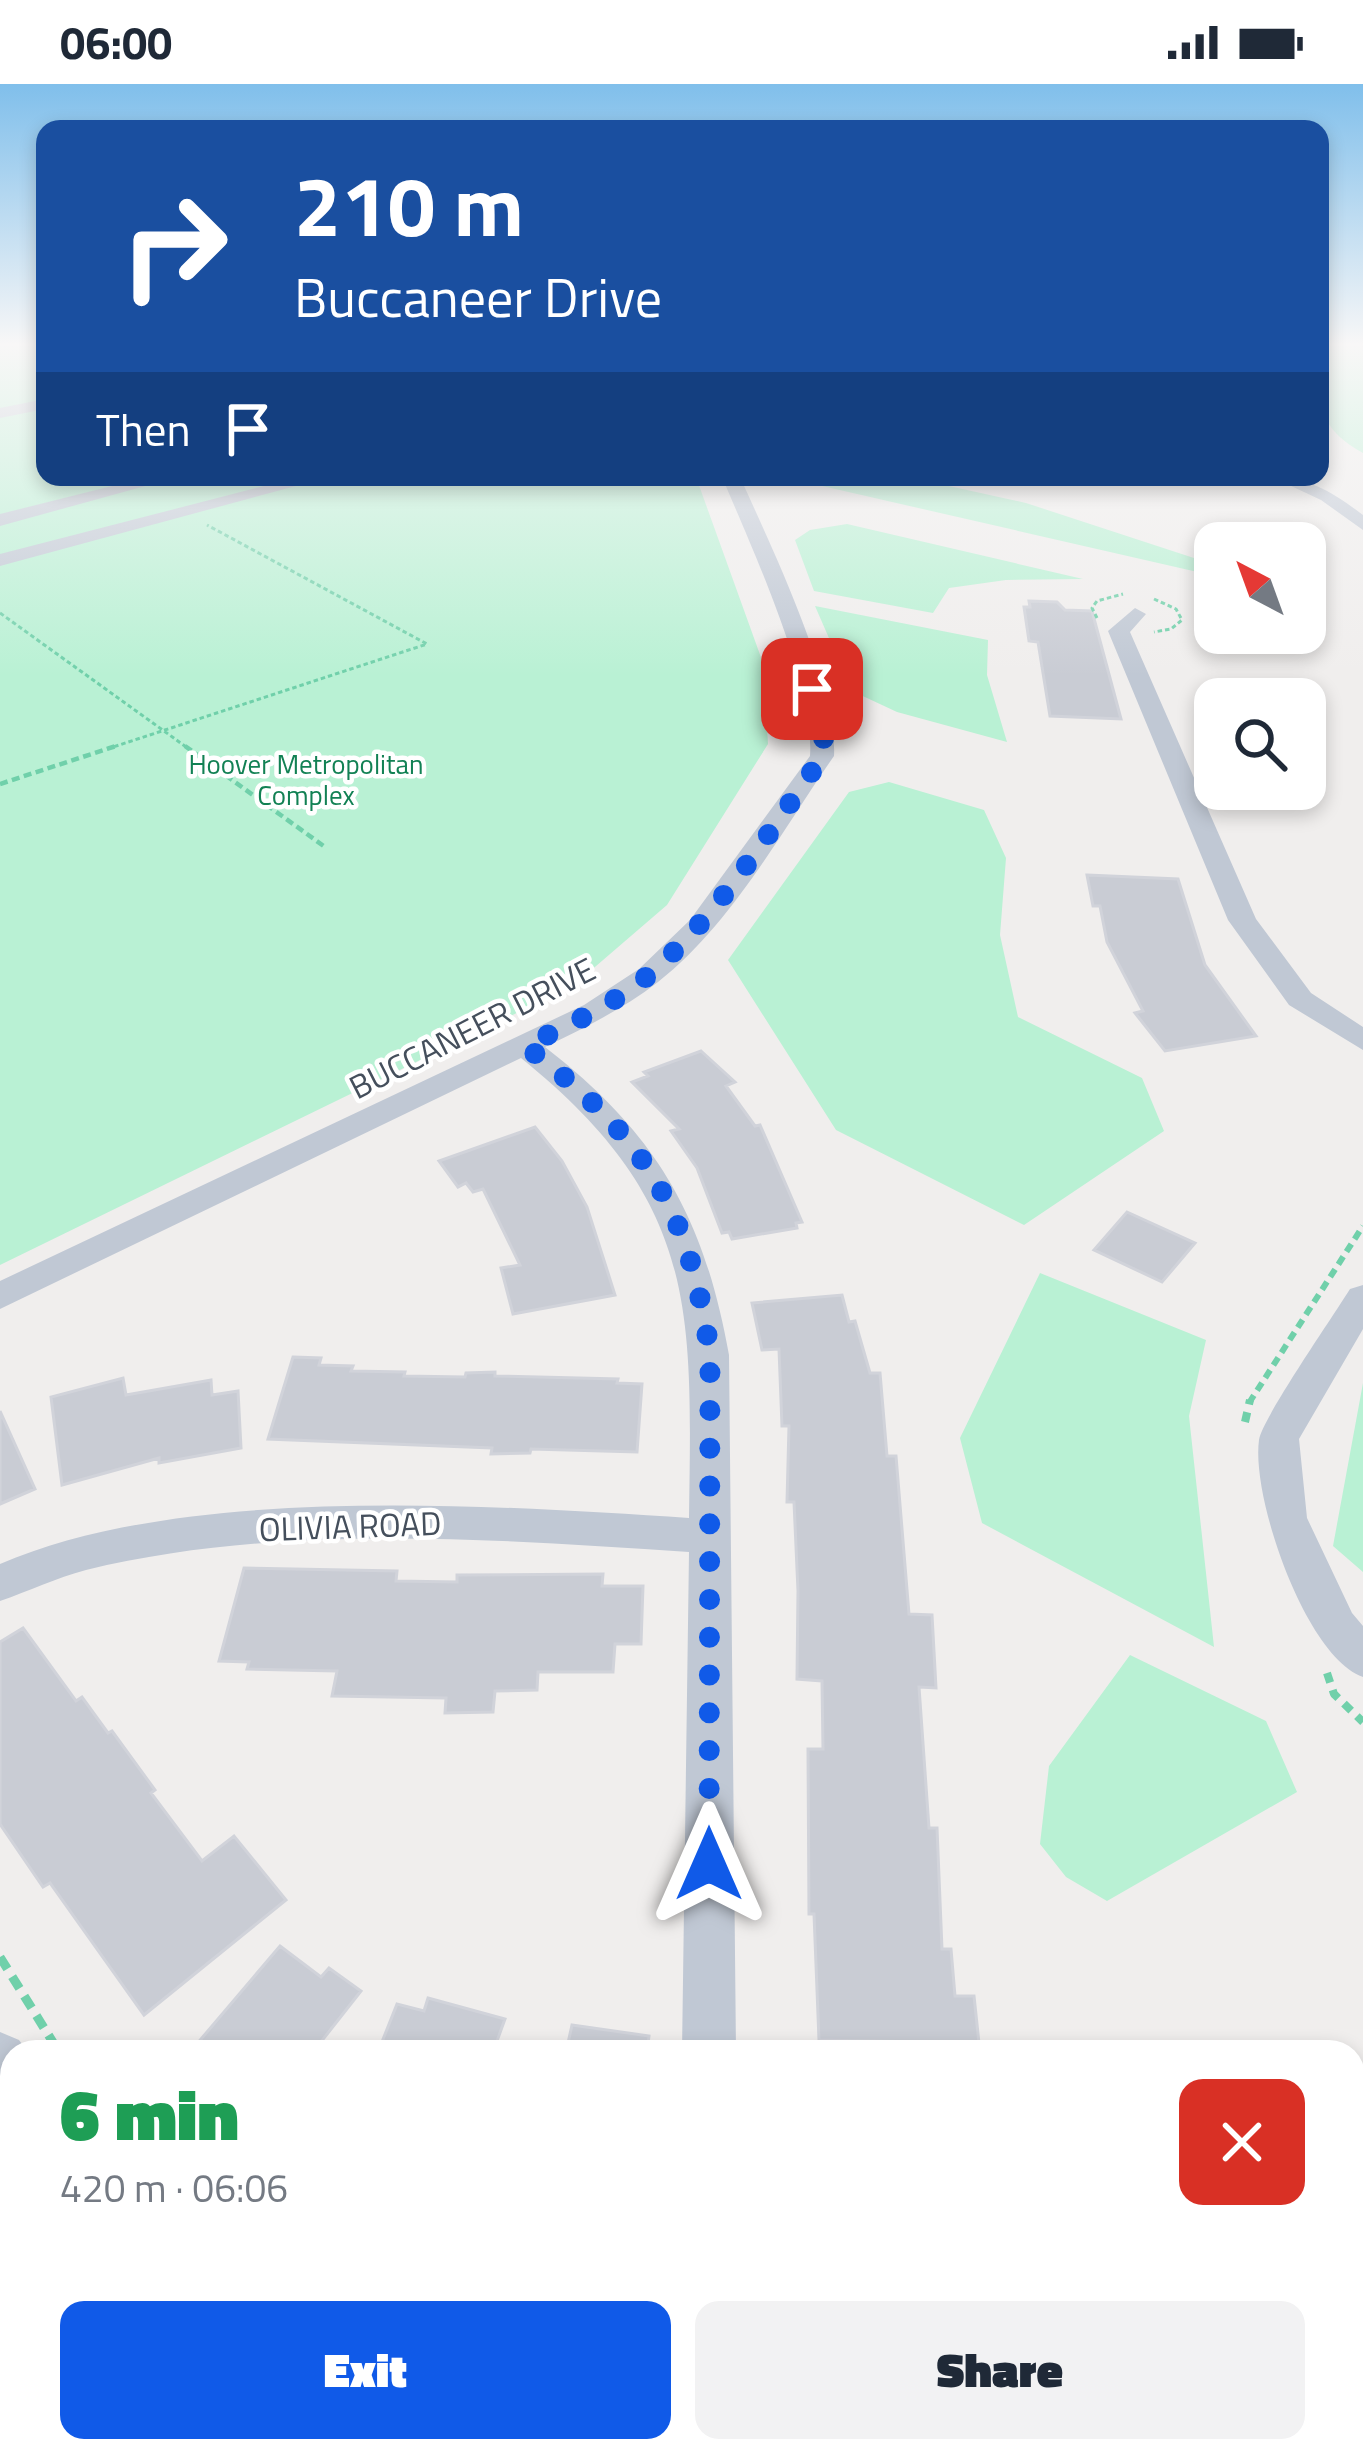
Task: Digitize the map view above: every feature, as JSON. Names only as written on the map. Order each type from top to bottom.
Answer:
[{"type":"street","points":[[0,520],[134,486]]},
{"type":"street","points":[[0,540],[217,486]]},
{"type":"street","points":[[0,560],[285,486]]},
{"type":"street","name":"BUCCANEER DRIVE","points":[[0,1295],[595,1011],[649,975],[700,926],[823,756],[824,726],[769,563],[735,486]]},
{"type":"street","points":[[1303,486],[1327,496],[1363,524]]},
{"type":"street","points":[[1135,614],[1119,631],[1242,920],[1300,999],[1363,1042]]},
{"type":"street","points":[[525,1046],[601,1110],[651,1167],[689,1248],[710,1355],[709,2040]]},
{"type":"street","points":[[1363,1298],[1279,1438],[1286,1518],[1336,1626],[1363,1658]]},
{"type":"street","name":"OLIVIA ROAD","points":[[0,1582],[124,1544],[299,1526],[412,1520],[707,1535]]},
{"type":"path","points":[[0,784],[427,644],[199,521]]},
{"type":"path","points":[[0,613],[325,848]]},
{"type":"path","points":[[0,1958],[51,2040]]},
{"type":"green space","name":"Hoover Metropolitan Complex","points":[[0,454],[36,454],[36,486],[699,486],[763,663],[768,744],[667,905],[574,985],[0,1265]]},
{"type":"green space","points":[[822,486],[949,486],[1026,503],[1194,558],[1194,571]]},
{"type":"green space","points":[[847,524],[1083,579],[1006,580],[949,588],[933,613],[814,591],[795,540],[810,530]]},
{"type":"green space","points":[[815,606],[988,640],[987,675],[1007,742],[897,712],[852,691]]},
{"type":"green space","points":[[889,782],[984,810],[1006,858],[1000,935],[1018,1017],[1142,1078],[1164,1131],[1024,1225],[836,1130],[728,960],[849,792]]},
{"type":"green space","points":[[1040,1273],[1206,1340],[1189,1416],[1214,1647],[982,1523],[960,1438]]},
{"type":"green space","points":[[1363,1383],[1363,1572],[1333,1546]]},
{"type":"green space","points":[[1130,1655],[1266,1721],[1297,1792],[1107,1901],[1066,1877],[1040,1844],[1049,1766]]},
{"type":"building","points":[[1029,601],[1092,611],[1121,719],[1050,716],[1038,642],[1029,641],[1024,607],[1030,607]]},
{"type":"building","points":[[1087,875],[1178,879],[1205,965],[1256,1036],[1165,1051],[1135,1013],[1143,1011],[1107,942]]},
{"type":"building","points":[[701,1051],[735,1082],[726,1086],[755,1126],[760,1125],[802,1222],[796,1223],[797,1228],[732,1239],[729,1232],[722,1233],[697,1168],[671,1131],[679,1129],[632,1082],[648,1076],[644,1072]]},
{"type":"building","points":[[535,1127],[562,1161],[587,1207],[615,1295],[513,1314],[501,1268],[520,1265],[483,1189],[473,1192],[466,1183],[458,1187],[439,1161]]},
{"type":"building","points":[[1127,1212],[1195,1243],[1162,1282],[1094,1250]]},
{"type":"building","points":[[842,1295],[870,1373],[880,1373],[887,1456],[896,1456],[909,1614],[932,1615],[936,1688],[919,1687],[929,1828],[937,1828],[942,1949],[951,1949],[955,1996],[974,1996],[979,2040],[819,2040],[814,1914],[809,1914],[808,1749],[823,1749],[822,1681],[797,1679],[794,1502],[787,1502],[789,1426],[782,1426],[779,1349],[762,1350],[752,1303]]},
{"type":"building","points":[[293,1357],[321,1358],[319,1365],[353,1366],[351,1371],[405,1372],[404,1376],[465,1377],[466,1373],[495,1372],[495,1376],[618,1379],[617,1383],[642,1384],[637,1452],[531,1449],[530,1453],[491,1454],[492,1448],[268,1439]]},
{"type":"building","points":[[123,1378],[126,1395],[211,1380],[212,1395],[238,1391],[241,1448],[159,1463],[159,1458],[62,1485],[51,1397]]},
{"type":"building","points":[[0,1411],[35,1489],[0,1504]]},
{"type":"building","points":[[244,1568],[397,1571],[396,1581],[457,1582],[457,1575],[603,1574],[602,1586],[643,1586],[641,1644],[615,1644],[613,1672],[538,1672],[537,1690],[495,1691],[493,1712],[445,1713],[446,1698],[332,1696],[337,1671],[247,1669],[249,1662],[219,1661]]},
{"type":"building","points":[[23,1628],[76,1701],[82,1697],[108,1733],[112,1731],[202,1861],[234,1836],[286,1900],[144,2015],[50,1883],[43,1887],[0,1824],[0,1642]]},
{"type":"building","points":[[280,1946],[321,1977],[329,1968],[361,1991],[322,2040],[200,2040]]},
{"type":"building","points":[[428,1998],[505,2019],[497,2040],[383,2040],[397,2004],[424,2011]]},
{"type":"building","points":[[572,2025],[649,2036],[648,2040],[569,2040]]},
{"type":"route","points":[[709,1864],[710,1355],[703,1304],[689,1248],[651,1167],[601,1110],[525,1046],[595,1011],[649,975],[700,926],[823,756],[824,726],[812,689]]}]
